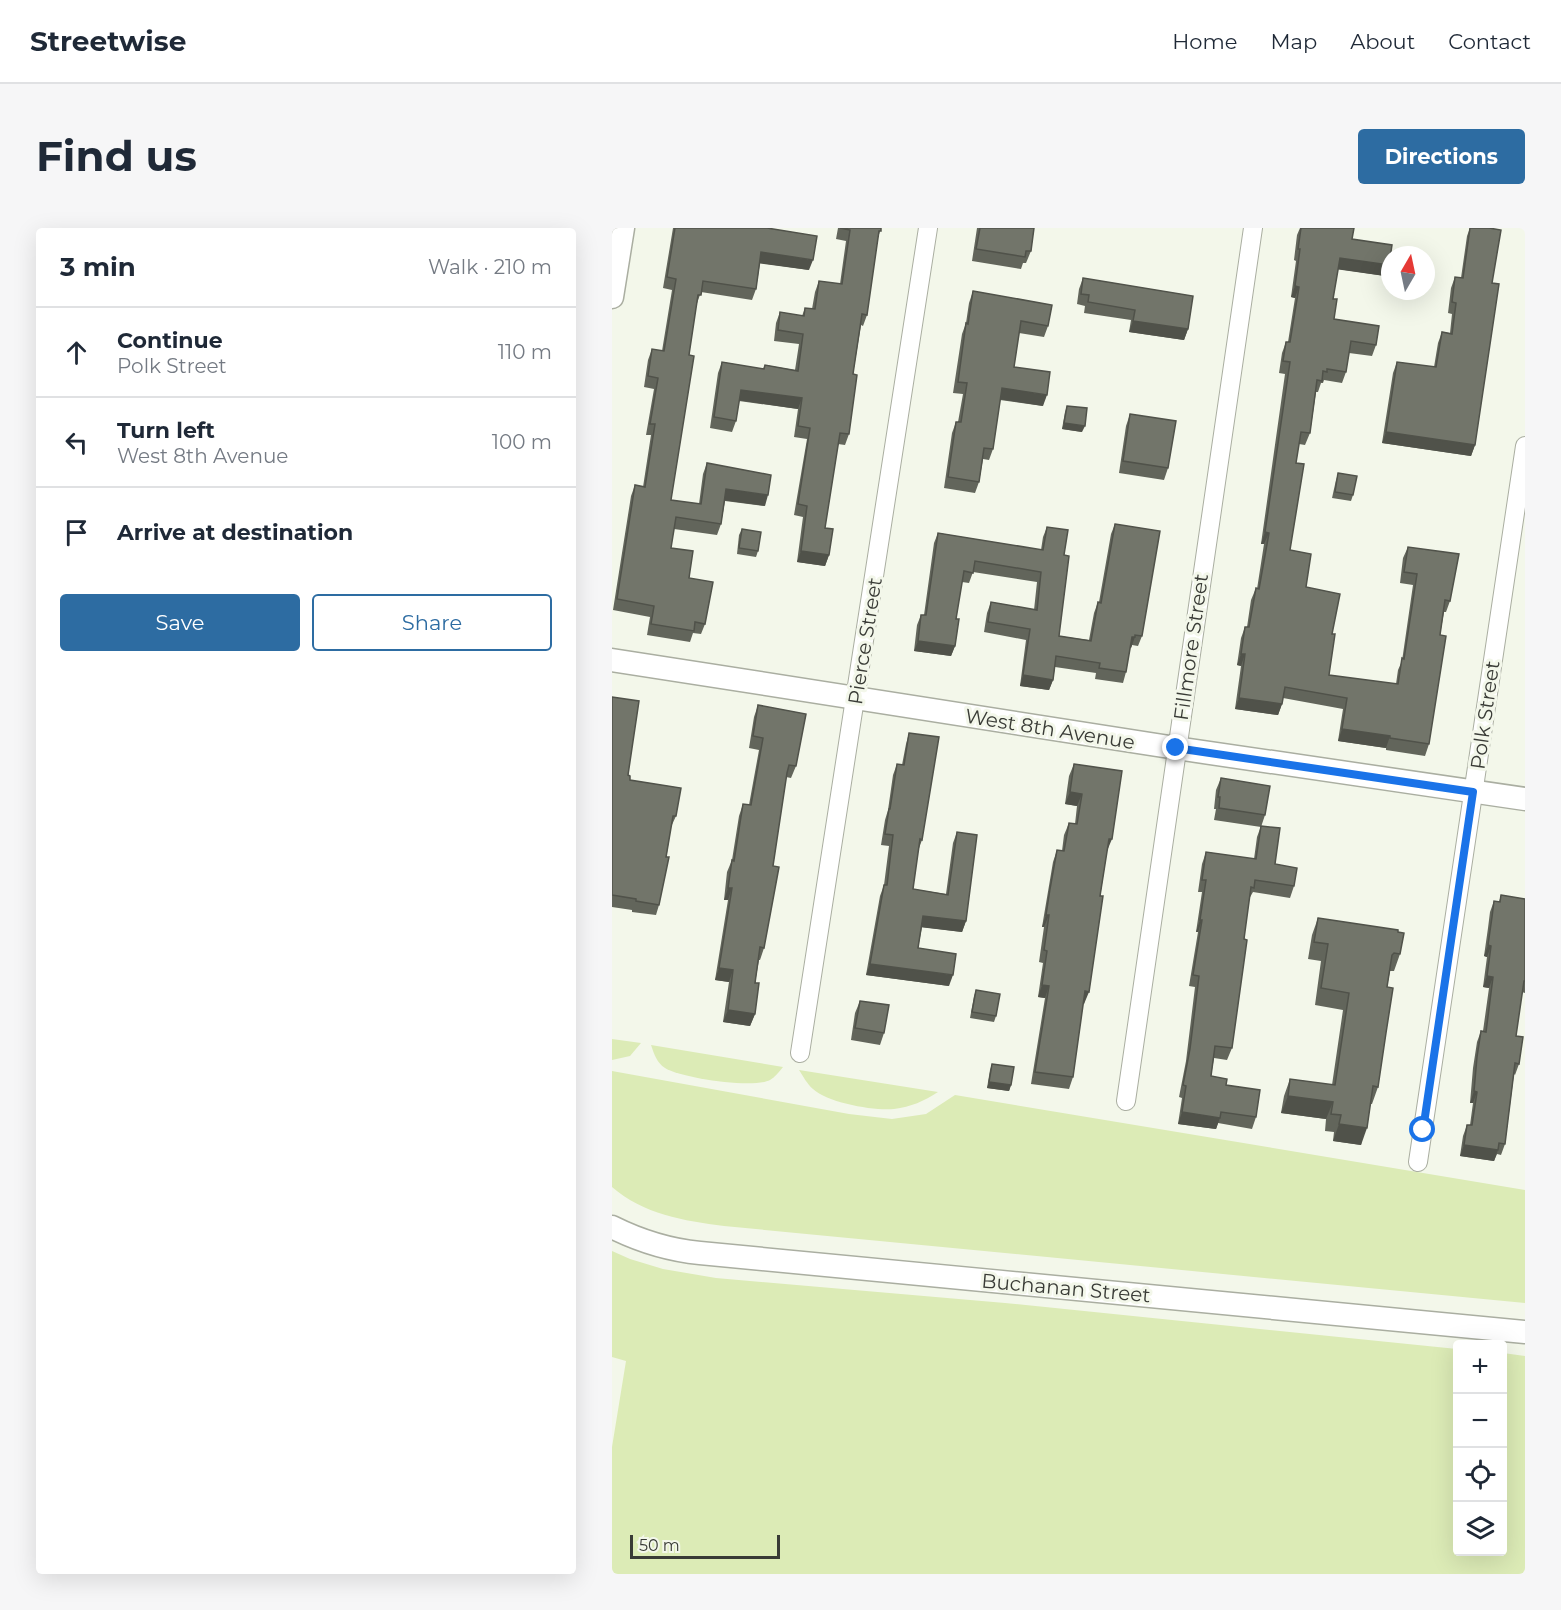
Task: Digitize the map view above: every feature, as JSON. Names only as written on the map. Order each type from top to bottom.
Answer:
[{"type":"street","points":[[612,297],[623,228]]},
{"type":"street","name":"Pierce Street","points":[[800,1053],[928,228]]},
{"type":"street","name":"Fillmore Street","points":[[1126,1101],[1253,228]]},
{"type":"street","name":"Polk Street","points":[[1418,1162],[1525,446]]},
{"type":"street","name":"West 8th Avenue","points":[[612,660],[1176,748],[1525,799]]},
{"type":"street","name":"Buchanan Street","points":[[612,1227],[646,1242],[682,1251],[1525,1332]]},
{"type":"green space","points":[[612,1039],[641,1043],[630,1056],[612,1060]]},
{"type":"green space","points":[[651,1045],[783,1067],[772,1079],[761,1082],[734,1083],[701,1079],[673,1072],[662,1066]]},
{"type":"green space","points":[[799,1070],[938,1092],[917,1103],[900,1108],[864,1107],[840,1102],[820,1094],[809,1085]]},
{"type":"green space","points":[[612,1071],[849,1114],[892,1119],[926,1114],[955,1095],[1525,1190],[1525,1303],[724,1226],[679,1219],[637,1204],[612,1187]]},
{"type":"green space","points":[[612,1251],[663,1269],[716,1278],[1005,1303],[1453,1349],[1453,1556],[1507,1556],[1507,1354],[1525,1356],[1525,1574],[612,1574],[612,1447],[626,1361],[612,1357]]},
{"type":"building","points":[[675,228],[767,228],[817,236],[813,260],[761,252],[756,289],[703,281],[701,295],[698,295],[689,355],[694,356],[671,500],[701,504],[707,463],[771,475],[768,495],[726,489],[721,524],[676,517],[671,548],[693,551],[689,578],[713,582],[705,624],[695,622],[694,631],[651,624],[654,606],[617,599],[635,485],[645,487],[655,424],[650,424],[658,378],[648,376],[652,349],[664,351],[676,279],[667,277]]},
{"type":"building","points":[[840,228],[881,228],[881,231],[879,231],[867,315],[862,314],[853,374],[857,375],[849,434],[840,433],[825,528],[833,529],[829,555],[801,551],[807,506],[798,504],[810,428],[798,426],[802,398],[741,390],[736,421],[714,417],[722,362],[764,369],[765,365],[798,371],[803,334],[778,330],[780,312],[804,316],[805,308],[815,309],[819,281],[842,284],[850,230]]},
{"type":"building","points":[[980,228],[1034,228],[1031,251],[1026,251],[1025,257],[976,249]]},
{"type":"building","points":[[1301,228],[1354,228],[1352,239],[1392,245],[1381,246],[1381,264],[1340,258],[1333,299],[1337,299],[1334,319],[1379,326],[1376,345],[1351,341],[1346,372],[1327,369],[1327,372],[1323,371],[1322,381],[1317,380],[1310,433],[1301,432],[1296,463],[1304,464],[1290,550],[1311,554],[1306,587],[1340,594],[1332,634],[1335,634],[1329,675],[1398,684],[1417,574],[1404,572],[1408,547],[1459,554],[1450,601],[1445,600],[1440,635],[1446,636],[1429,744],[1342,729],[1347,698],[1285,687],[1282,704],[1239,698],[1245,654],[1241,654],[1245,627],[1249,627],[1256,588],[1259,589],[1269,533],[1265,532],[1290,362],[1283,361],[1286,342],[1290,342],[1299,287],[1295,286],[1300,249],[1298,249]]},
{"type":"building","points":[[1470,228],[1501,230],[1492,283],[1499,284],[1475,445],[1386,432],[1397,362],[1436,367],[1442,332],[1452,334],[1456,303],[1452,302],[1455,277],[1463,278]]},
{"type":"building","points":[[1083,278],[1193,296],[1188,329],[1133,321],[1135,310],[1088,302],[1089,295],[1081,294]]},
{"type":"building","points":[[973,291],[1052,305],[1048,326],[1021,321],[1014,367],[1050,372],[1047,395],[1002,388],[993,449],[984,448],[979,482],[948,477],[956,422],[961,422],[967,383],[958,382]]},
{"type":"building","points":[[1067,406],[1087,408],[1085,426],[1064,423]]},
{"type":"building","points":[[1130,414],[1176,421],[1168,468],[1123,461]]},
{"type":"building","points":[[1338,473],[1357,476],[1353,495],[1335,492]]},
{"type":"building","points":[[1115,524],[1160,531],[1142,636],[1132,637],[1126,672],[1099,668],[1100,663],[1056,656],[1053,680],[1023,675],[1030,629],[988,622],[991,602],[1037,610],[1041,572],[975,561],[973,573],[964,571],[956,619],[959,619],[955,646],[918,641],[921,615],[926,615],[938,533],[1043,550],[1047,527],[1068,530],[1064,555],[1069,556],[1059,636],[1091,641],[1098,602],[1101,603]]},
{"type":"building","points":[[742,529],[761,532],[758,551],[739,548]]},
{"type":"building","points":[[612,697],[639,701],[628,775],[630,780],[681,788],[676,816],[673,816],[666,857],[669,857],[659,905],[612,895]]},
{"type":"building","points":[[758,705],[806,714],[796,766],[789,765],[787,773],[773,866],[779,867],[764,948],[760,947],[755,983],[759,983],[755,1014],[728,1010],[733,970],[719,968],[732,888],[728,888],[732,860],[734,861],[743,804],[751,805],[763,738],[753,736]]},
{"type":"building","points":[[909,733],[939,737],[913,889],[948,895],[957,832],[977,835],[966,921],[923,916],[918,948],[956,954],[953,975],[870,964],[884,885],[887,885],[893,835],[885,834],[889,809],[897,764],[904,765]]},
{"type":"building","points":[[1074,764],[1122,771],[1112,839],[1109,839],[1100,896],[1103,896],[1089,992],[1085,991],[1073,1077],[1035,1072],[1049,986],[1042,985],[1047,951],[1044,950],[1050,889],[1057,850],[1064,851],[1069,823],[1077,824],[1082,794],[1070,792]]},
{"type":"building","points":[[1221,778],[1270,786],[1265,815],[1219,808]]},
{"type":"building","points":[[1261,826],[1280,828],[1275,864],[1297,868],[1294,886],[1255,880],[1254,888],[1251,887],[1244,939],[1247,940],[1232,1048],[1215,1046],[1211,1076],[1227,1079],[1226,1085],[1260,1090],[1256,1117],[1221,1112],[1220,1118],[1182,1112],[1186,1086],[1183,1085],[1199,976],[1193,975],[1202,920],[1200,920],[1206,880],[1202,880],[1206,852],[1256,859]]},
{"type":"building","points":[[1501,895],[1525,899],[1525,981],[1516,1036],[1523,1037],[1519,1064],[1515,1063],[1505,1144],[1499,1143],[1498,1150],[1464,1145],[1467,1125],[1472,1125],[1477,1092],[1474,1091],[1477,1057],[1481,1031],[1486,1032],[1493,977],[1487,976],[1491,946],[1488,945],[1494,901],[1500,902]]},
{"type":"building","points":[[1318,918],[1398,930],[1404,933],[1400,954],[1392,955],[1387,987],[1393,988],[1378,1087],[1373,1086],[1367,1128],[1339,1124],[1341,1115],[1331,1114],[1333,1102],[1288,1096],[1290,1079],[1335,1085],[1349,993],[1321,988],[1328,944],[1314,942]]},
{"type":"building","points":[[976,990],[1000,994],[996,1016],[972,1012]]},
{"type":"building","points":[[860,1001],[889,1005],[884,1033],[855,1028]]},
{"type":"building","points":[[992,1064],[1014,1067],[1011,1085],[989,1082]]},
{"type":"route","points":[[1176,748],[1473,792],[1423,1130]]}]
